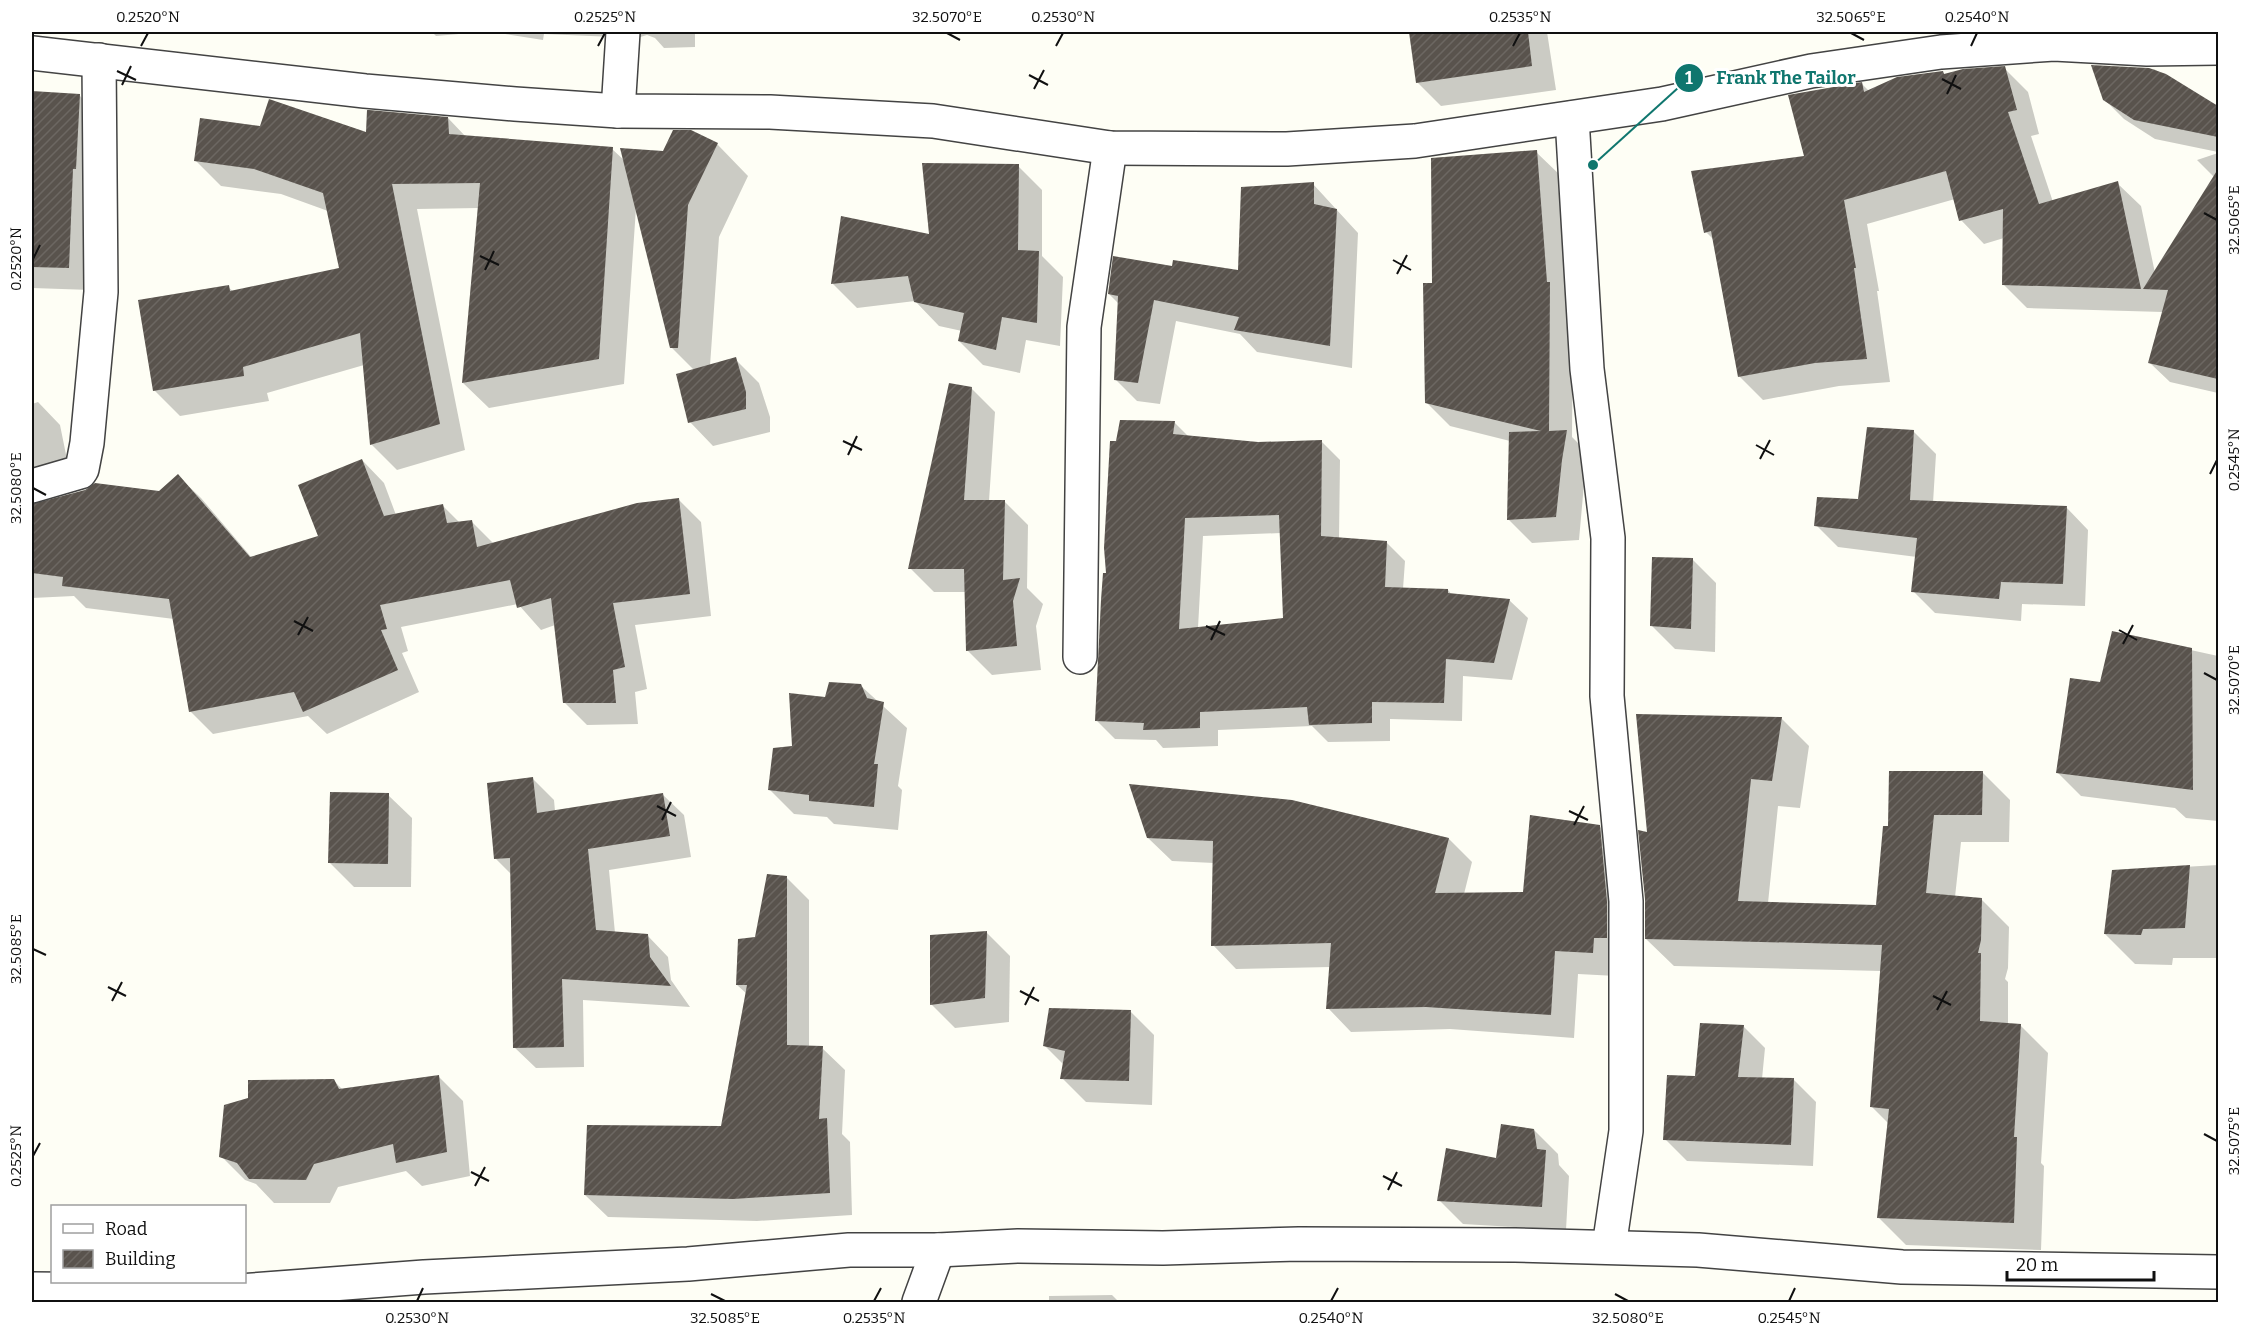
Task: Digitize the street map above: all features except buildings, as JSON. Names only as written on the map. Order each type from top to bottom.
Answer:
[{"type":"street","points":[[618,111],[623,32]]},
{"type":"street","points":[[32,53],[365,91],[618,111],[770,112],[933,121],[1110,148],[1287,149],[1414,141],[1572,118],[1662,104],[1810,71],[1941,52],[2054,44],[2146,49],[2218,48]]},
{"type":"street","points":[[32,486],[80,472],[87,443],[101,292],[99,60]]},
{"type":"street","points":[[1572,118],[1587,369],[1608,538],[1607,696],[1626,901],[1626,1131],[1609,1247]]},
{"type":"street","points":[[1080,657],[1084,327],[1110,148]]},
{"type":"street","points":[[32,1289],[239,1291],[424,1276],[688,1264],[849,1250],[938,1250],[1018,1246],[1163,1248],[1299,1244],[1609,1247],[1698,1250],[1902,1267],[2218,1272]]},
{"type":"street","points":[[919,1302],[938,1250]]},
{"type":"place","name":"Frank The Tailor","points":[[1593,165]]}]
